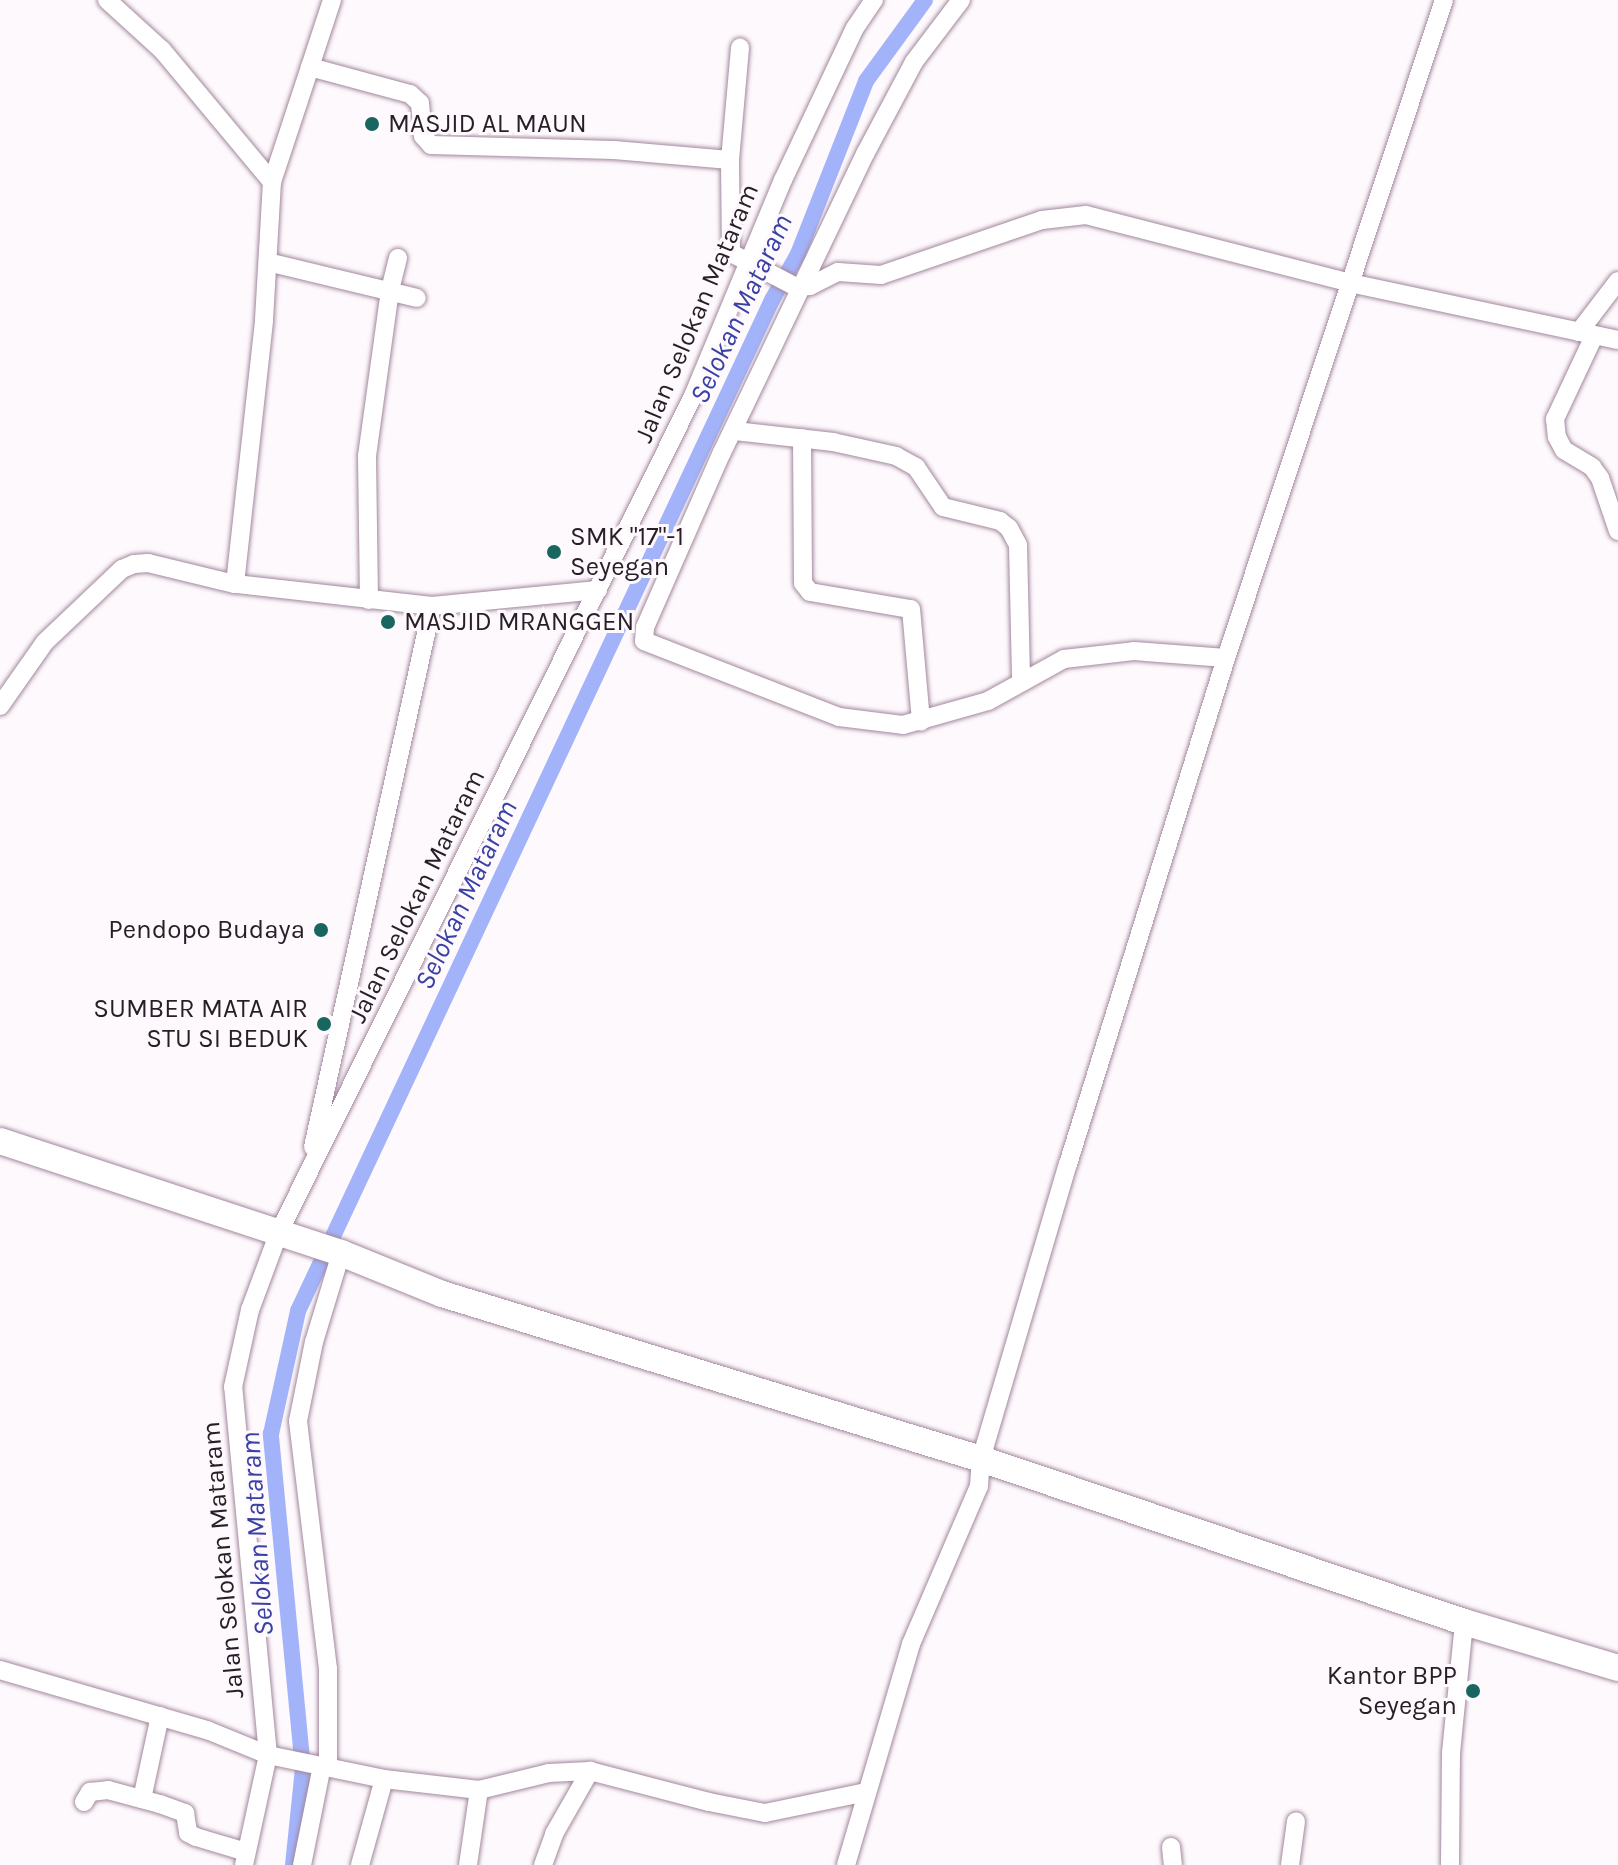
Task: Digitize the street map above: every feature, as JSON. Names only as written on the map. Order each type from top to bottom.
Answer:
[{"type":"main road","points":[[0,1141],[338,1252],[442,1294],[981,1459],[1464,1622],[1618,1668]]},
{"type":"street","points":[[107,0],[169,58],[272,182]]},
{"type":"street","points":[[235,584],[268,262],[272,182],[332,0]]},
{"type":"street","name":"Jalan Selokan Mataram","points":[[245,1858],[268,1755],[233,1387],[250,1310],[287,1235],[307,1176],[693,396],[746,263],[834,70],[874,0]]},
{"type":"street","points":[[961,0],[914,62],[865,154],[800,287],[645,627],[644,641],[839,717],[903,725],[981,704],[1052,663],[1111,652],[1159,651],[1226,658]]},
{"type":"street","points":[[846,1865],[911,1644],[979,1486],[981,1459],[1068,1164],[1226,658],[1444,0]]},
{"type":"street","points":[[740,47],[730,160],[729,248],[734,256],[746,263],[800,287],[838,272],[881,275],[1042,220],[1086,215],[1350,283],[1618,340]]},
{"type":"street","points":[[310,67],[410,94],[420,103],[423,136],[431,145],[614,150],[730,160]]},
{"type":"street","points":[[268,262],[393,278],[417,298]]},
{"type":"street","points":[[369,600],[367,456],[393,278]]},
{"type":"street","points":[[1618,281],[1586,334],[1555,419],[1557,437],[1564,450],[1592,467],[1600,478],[1618,531]]},
{"type":"street","points":[[735,431],[802,438],[896,456],[916,467],[943,507],[1000,521],[1009,528],[1018,545],[1021,682]]},
{"type":"street","points":[[802,438],[803,583],[810,592],[911,609],[921,722]]},
{"type":"street","points":[[0,706],[45,642],[122,569],[134,564],[148,563],[235,584],[432,606],[598,590]]},
{"type":"street","points":[[307,1176],[432,606]]},
{"type":"street","points":[[302,1865],[322,1766],[328,1669],[298,1442],[298,1421],[314,1342],[338,1252]]},
{"type":"street","points":[[1450,1865],[1451,1753],[1464,1622]]},
{"type":"street","points":[[0,1670],[207,1730],[268,1755],[384,1779],[479,1790],[549,1773],[590,1771],[765,1813],[790,1811],[866,1792]]},
{"type":"street","points":[[142,1799],[160,1716]]},
{"type":"street","points":[[543,1865],[554,1834],[590,1771]]},
{"type":"street","points":[[360,1865],[384,1779]]},
{"type":"street","points":[[84,1802],[95,1790],[108,1790],[185,1813],[188,1833],[245,1858]]},
{"type":"street","points":[[468,1865],[479,1790]]},
{"type":"street","points":[[1290,1865],[1296,1821]]},
{"type":"waterway","name":"Selokan Mataram","points":[[293,1865],[303,1769],[271,1434],[298,1311],[772,300],[798,254],[866,81],[925,0]]},
{"type":"place","name":"MASJID AL MAUN","points":[[372,124]]},
{"type":"place","name":"SMK \"17\"-1 Seyegan","points":[[554,552]]},
{"type":"place","name":"MASJID MRANGGEN","points":[[388,622]]},
{"type":"place","name":"Pendopo Budaya","points":[[321,930]]},
{"type":"place","name":"SUMBER MATA AIR STU SI BEDUK","points":[[324,1024]]},
{"type":"place","name":"Kantor BPP Seyegan","points":[[1473,1691]]}]
